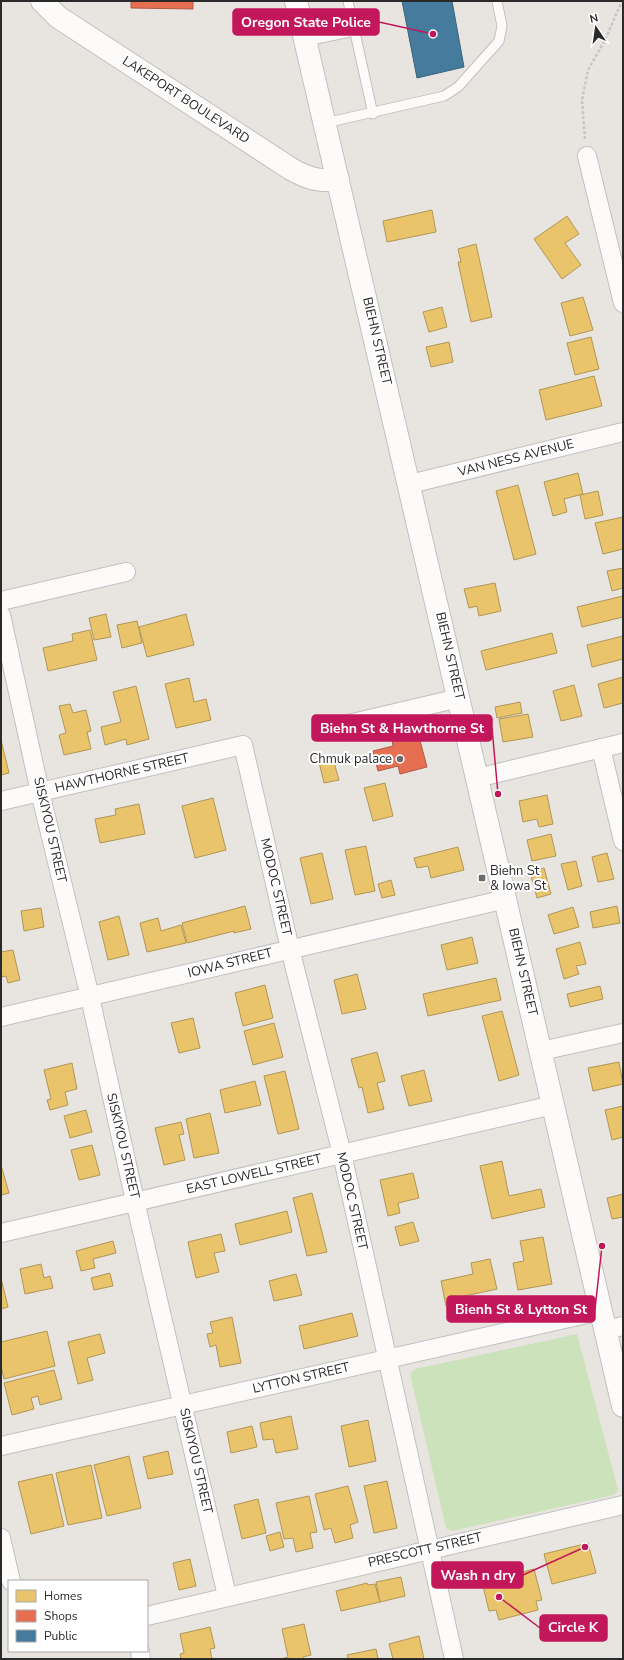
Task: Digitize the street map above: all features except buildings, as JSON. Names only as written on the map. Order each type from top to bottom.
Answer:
[{"type":"street","name":"LAKEPORT BOULEVARD","points":[[42,1],[58,17],[291,169],[314,179],[338,180]]},
{"type":"street","name":"BIEHN STREET","points":[[296,1],[410,484],[553,1105],[609,1322],[623,1406]]},
{"type":"street","points":[[587,156],[623,303]]},
{"type":"street","name":"VAN NESS AVENUE","points":[[410,484],[623,432]]},
{"type":"street","points":[[1,601],[126,572]]},
{"type":"street","name":"SISKIYOU STREET","points":[[1,614],[40,792],[90,997],[135,1200],[184,1405],[227,1596]]},
{"type":"street","points":[[327,729],[459,698]]},
{"type":"street","points":[[477,778],[623,742]]},
{"type":"street","name":"HAWTHORNE STREET","points":[[1,801],[243,745]]},
{"type":"street","name":"MODOC STREET","points":[[243,745],[290,949],[342,1154],[454,1659]]},
{"type":"street","points":[[601,748],[623,841]]},
{"type":"street","name":"IOWA STREET","points":[[1,1017],[506,899]]},
{"type":"street","points":[[541,1051],[623,1033]]},
{"type":"street","name":"EAST LOWELL STREET","points":[[1,1233],[135,1200],[553,1105]]},
{"type":"street","name":"LYTTON STREET","points":[[1,1446],[388,1359],[609,1322]]},
{"type":"street","name":"PRESCOTT STREET","points":[[227,1596],[623,1505]]},
{"type":"street","points":[[1,1538],[11,1580]]},
{"type":"street","points":[[148,1616],[227,1596]]},
{"type":"lane","points":[[348,1],[373,114]]},
{"type":"lane","points":[[325,124],[373,114],[444,96],[458,87],[499,41],[502,26],[497,1]]},
{"type":"lane","points":[[306,41],[355,31]]},
{"type":"path","points":[[587,156],[582,100],[588,70],[604,42],[621,1]]},
{"type":"green space","points":[[577,1334],[618,1490],[614,1495],[452,1531],[446,1528],[410,1374],[415,1369]]},
{"type":"place","name":"Oregon State Police","points":[[433,34]]},
{"type":"place","name":"Chmuk palace","points":[[400,759]]},
{"type":"place","name":"Biehn St & Hawthorne St","points":[[498,794]]},
{"type":"place","name":"Biehn St & Iowa St","points":[[482,878]]},
{"type":"place","name":"Bienh St & Lytton St","points":[[602,1246]]},
{"type":"place","name":"Wash n dry","points":[[585,1547]]},
{"type":"place","name":"Circle K","points":[[499,1597]]}]
